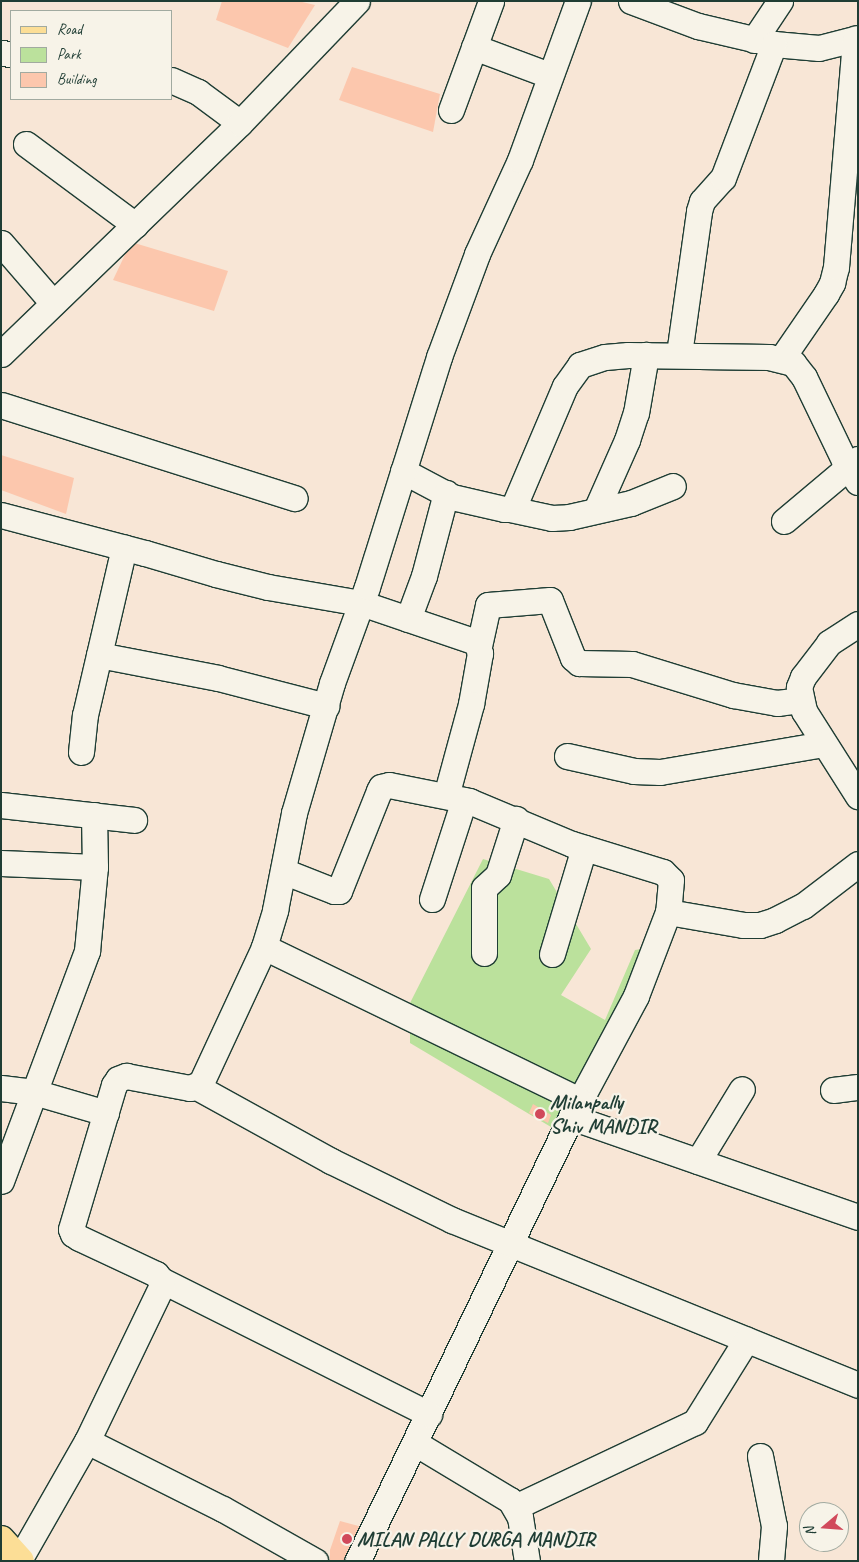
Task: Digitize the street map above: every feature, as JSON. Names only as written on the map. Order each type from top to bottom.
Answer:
[{"type":"street","points":[[1,354],[240,123],[357,1]]},
{"type":"street","points":[[451,110],[491,1]]},
{"type":"street","points":[[197,1087],[264,947],[275,910],[294,813],[339,661],[361,603],[439,357],[469,274],[517,167],[578,1]]},
{"type":"street","points":[[631,1],[689,11],[698,26],[764,42],[820,48],[856,39],[836,267],[826,294],[782,358]]},
{"type":"street","points":[[679,354],[702,201],[723,178],[764,42],[780,1]]},
{"type":"street","points":[[474,47],[550,75]]},
{"type":"street","points":[[172,80],[198,92],[240,123]]},
{"type":"street","points":[[26,144],[135,225]]},
{"type":"street","points":[[1,243],[53,303]]},
{"type":"street","points":[[596,510],[636,413],[646,354]]},
{"type":"street","points":[[510,509],[514,506],[557,404],[573,373],[580,365],[605,357],[646,354],[782,358],[793,363],[804,377],[854,469],[784,521]]},
{"type":"street","points":[[1,405],[295,498]]},
{"type":"street","points":[[403,471],[460,499],[552,518],[569,517],[631,502],[673,486]]},
{"type":"street","points":[[408,619],[424,576],[446,493]]},
{"type":"street","points":[[1,515],[268,587],[361,603],[476,642],[479,646]]},
{"type":"street","points":[[81,752],[85,715],[124,547]]},
{"type":"street","points":[[432,899],[455,798],[480,653],[479,646],[488,605],[550,600],[573,658],[579,663],[632,664],[733,695],[776,703],[800,700]]},
{"type":"street","points":[[858,624],[835,637],[808,670],[799,687],[800,700],[804,711],[858,796]]},
{"type":"street","points":[[99,656],[218,678],[326,706]]},
{"type":"street","points":[[567,756],[634,771],[660,772],[824,744]]},
{"type":"street","points":[[283,871],[337,892],[381,787],[389,785],[455,798],[516,820],[584,848],[669,876],[671,880],[668,912],[636,996],[575,1109],[357,1561]]},
{"type":"street","points":[[1,805],[134,820]]},
{"type":"street","points":[[1,1182],[87,951],[95,867],[94,815]]},
{"type":"street","points":[[484,953],[484,888],[498,875],[516,820]]},
{"type":"street","points":[[552,954],[584,848]]},
{"type":"street","points":[[1,863],[95,867]]},
{"type":"street","points":[[668,912],[743,925],[760,925],[776,920],[803,906],[854,874]]},
{"type":"street","points":[[264,947],[575,1109],[698,1161],[858,1217]]},
{"type":"street","points":[[429,1414],[161,1280],[156,1274],[73,1234],[72,1223],[114,1084],[118,1079],[126,1076],[190,1088],[197,1087],[331,1161],[413,1202],[510,1245],[858,1385]]},
{"type":"street","points":[[833,1090],[858,1087]]},
{"type":"street","points":[[1,1088],[34,1092],[106,1113]]},
{"type":"street","points":[[698,1161],[742,1089]]},
{"type":"street","points":[[13,1554],[87,1441],[162,1285],[161,1280]]},
{"type":"street","points":[[515,1507],[694,1422],[746,1340]]},
{"type":"street","points":[[87,1441],[223,1509],[315,1561]]},
{"type":"street","points":[[415,1443],[510,1500],[522,1524],[527,1561]]},
{"type":"street","points":[[760,1456],[774,1526],[770,1561]]},
{"type":"green space","points":[[483,859],[549,879],[591,949],[561,995],[605,1020],[635,950],[654,947],[636,996],[627,1030],[564,1116],[558,1119],[551,1127],[410,1043],[410,1003]]},
{"type":"building","points":[[222,1],[298,1],[315,5],[288,48],[216,20]]},
{"type":"building","points":[[352,67],[440,94],[433,132],[339,100]]},
{"type":"building","points":[[131,242],[228,271],[214,311],[113,280]]},
{"type":"building","points":[[1,455],[74,478],[66,514],[1,490]]},
{"type":"building","name":"Milanpally Shiv MANDIR","points":[[533,1104],[551,1115],[548,1123],[529,1113]]},
{"type":"building","name":"MILAN PALLY DURGA MANDIR","points":[[340,1521],[366,1528],[351,1561],[330,1561],[330,1550]]},
{"type":"place","name":"Milanpally Shiv MANDIR","points":[[540,1114]]},
{"type":"place","name":"MILAN PALLY DURGA MANDIR","points":[[347,1539]]}]
